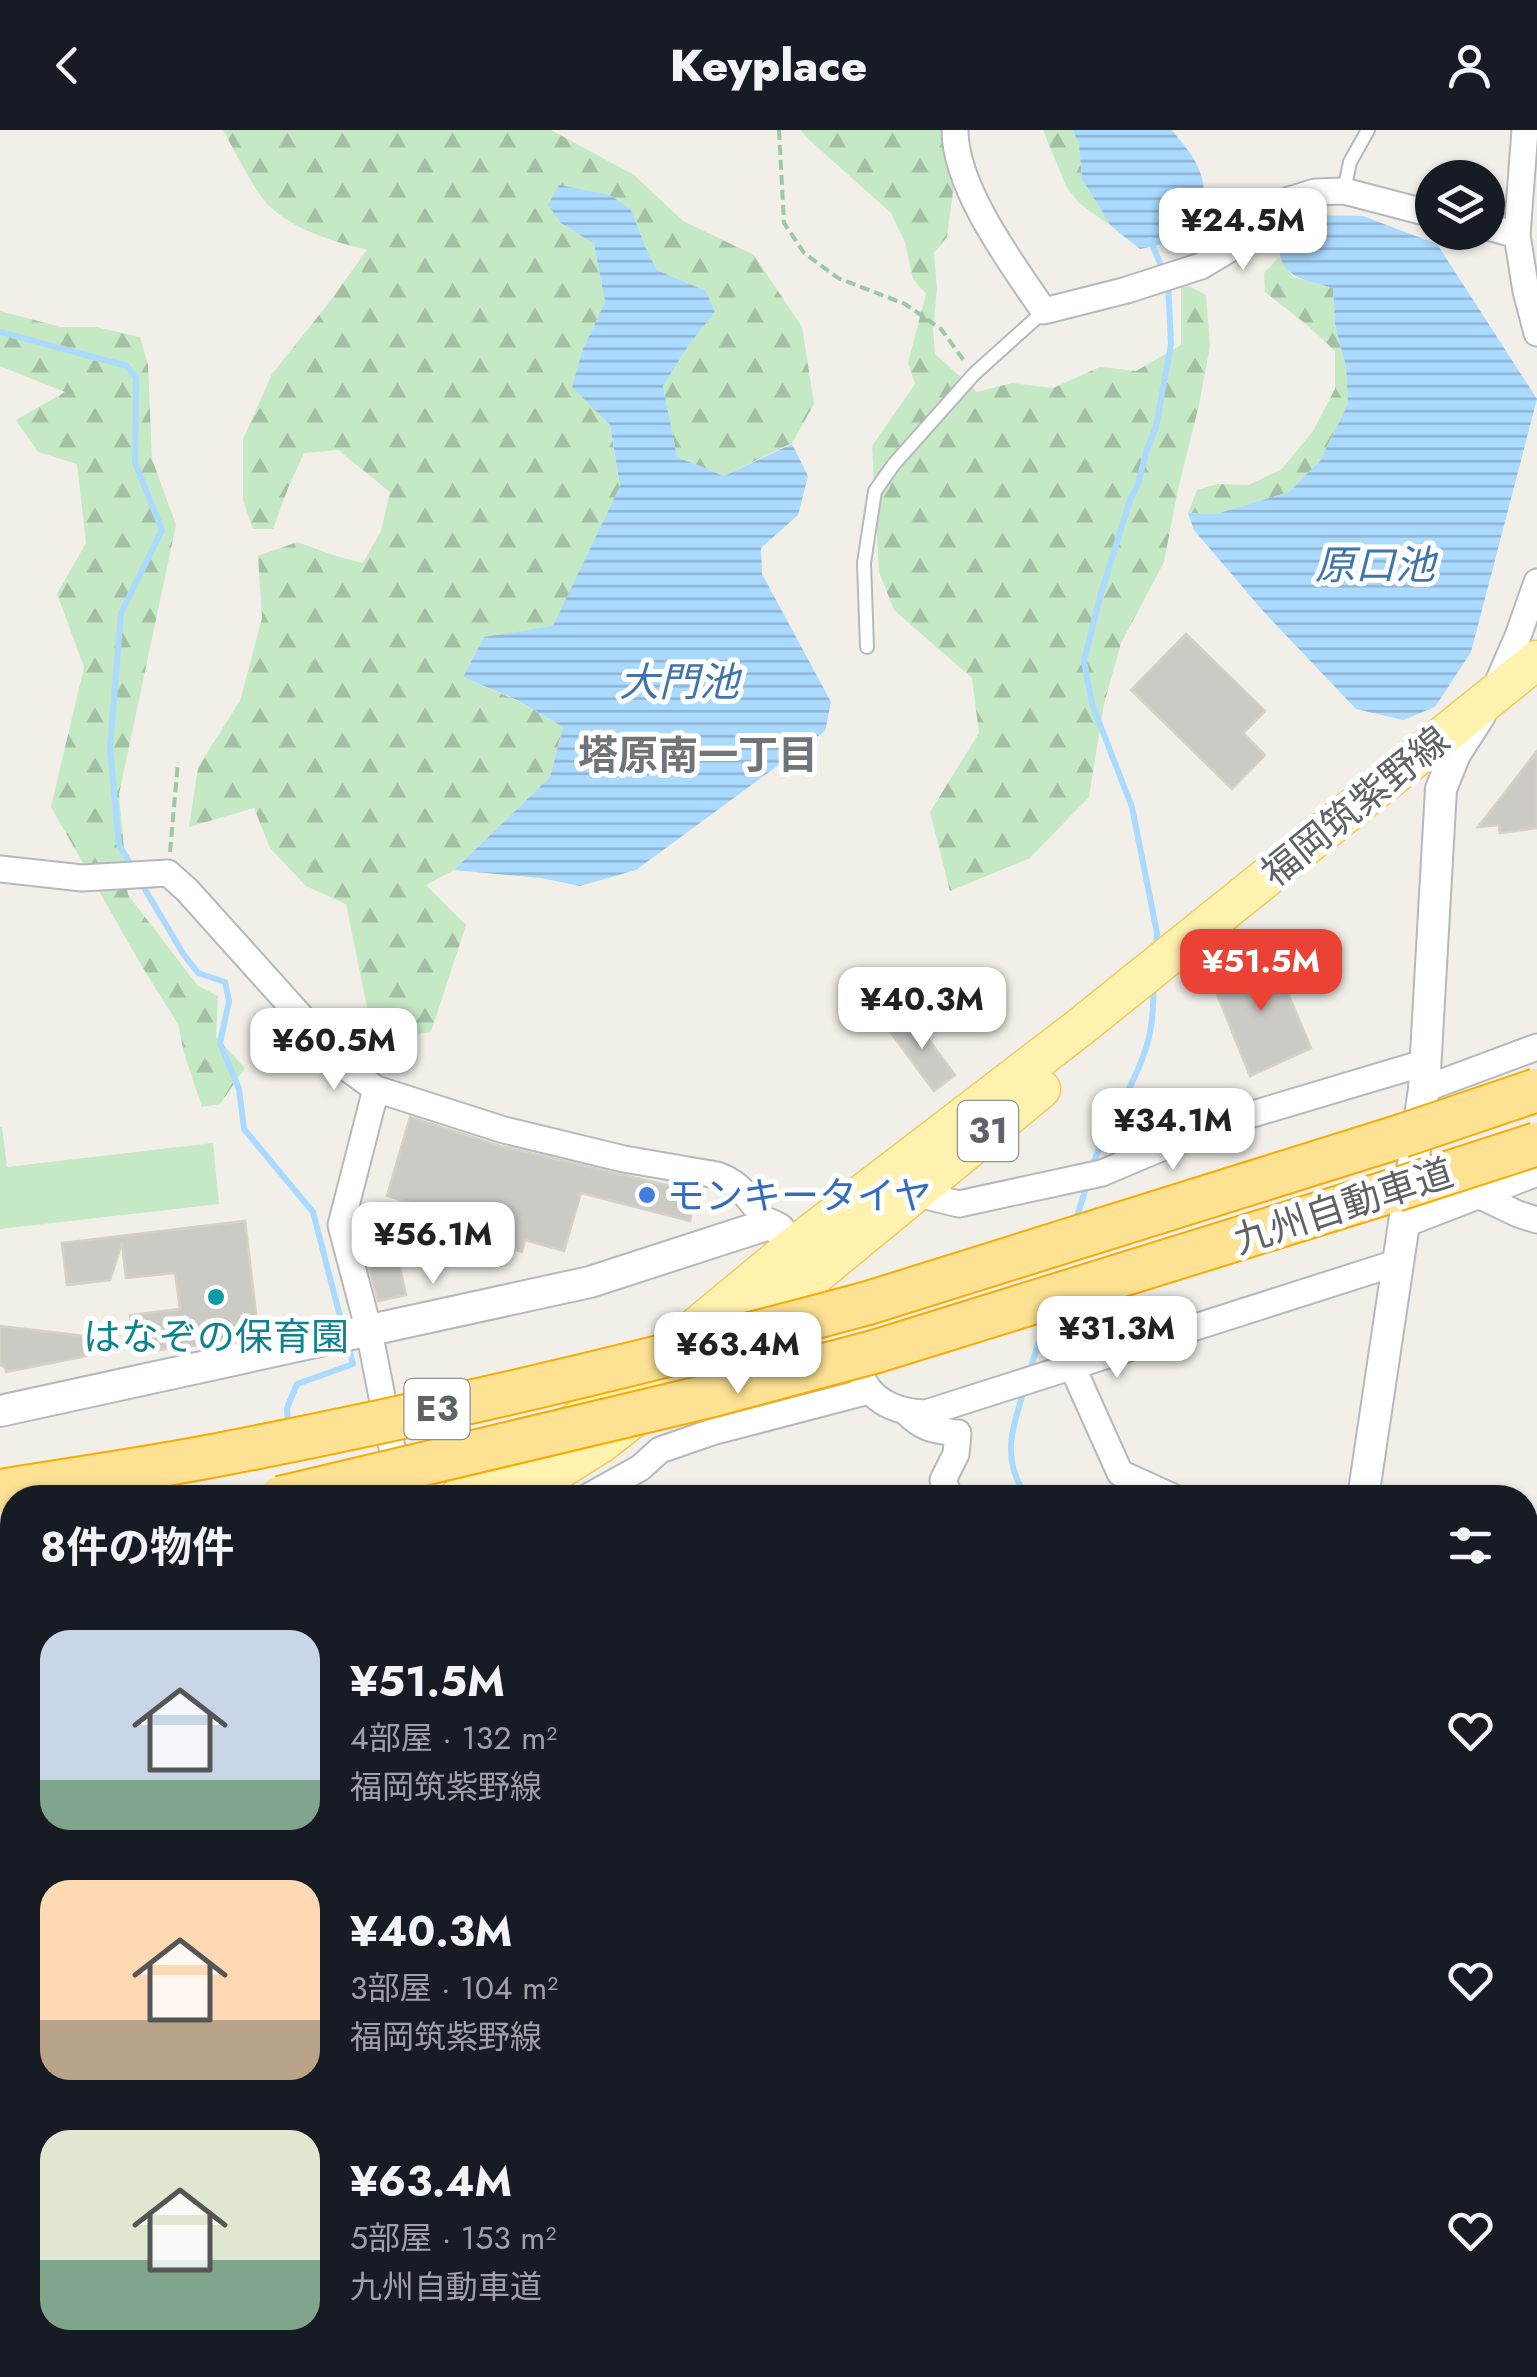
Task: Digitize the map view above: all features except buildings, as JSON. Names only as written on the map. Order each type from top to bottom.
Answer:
[{"type":"highway","name":"九州自動車道","points":[[36,1485],[215,1455],[430,1411],[700,1349],[868,1302],[1537,1090]]},
{"type":"highway","name":"九州自動車道","points":[[335,1485],[714,1395],[870,1375],[1400,1207],[1537,1144]]},
{"type":"main road","name":"福岡筑紫野線","points":[[535,1485],[600,1444],[803,1262],[1095,1016],[1537,660]]},
{"type":"main road","name":"福岡筑紫野線","points":[[482,1485],[803,1262],[913,1192],[1537,690]]},
{"type":"street","points":[[956,130],[955,142],[972,198],[1044,311],[1201,266],[1248,238],[1289,200],[1315,192],[1344,191],[1415,210]]},
{"type":"street","points":[[1525,130],[1516,235],[1537,333]]},
{"type":"street","points":[[1505,232],[1516,235]]},
{"type":"street","points":[[1365,1485],[1399,1262],[1400,1207],[1426,1076],[1441,789],[1455,754],[1492,695],[1537,582]]},
{"type":"street","points":[[0,869],[82,878],[168,873],[346,1068],[376,1090],[504,1130],[624,1159],[717,1175],[740,1188],[753,1204]]},
{"type":"street","points":[[913,1192],[960,1204],[1102,1173],[1216,1125],[1537,1047]]},
{"type":"street","points":[[376,1090],[341,1226],[369,1331],[399,1485]]},
{"type":"street","points":[[1400,1207],[1478,1195],[1537,1173]]},
{"type":"street","points":[[1478,1195],[1537,1220]]},
{"type":"street","points":[[0,1410],[590,1282],[769,1224],[779,1229],[803,1262]]},
{"type":"street","points":[[609,1485],[640,1468],[660,1450],[870,1375],[894,1408],[926,1412],[1399,1262]]},
{"type":"street","points":[[1072,1366],[1120,1473],[1146,1485]]},
{"type":"street","points":[[907,1412],[920,1425],[958,1433],[956,1454],[943,1480],[945,1485]]},
{"type":"street","points":[[638,1485],[640,1468]]},
{"type":"lane","points":[[1344,191],[1350,162],[1368,130]]},
{"type":"lane","points":[[867,647],[864,563],[875,492],[894,464],[974,374],[1044,311]]},
{"type":"path","points":[[779,130],[784,224],[804,254],[838,278],[905,304],[941,329],[974,374]]},
{"type":"path","points":[[168,873],[178,762]]},
{"type":"green space","points":[[223,130],[551,130],[634,175],[683,221],[754,255],[802,327],[814,404],[792,443],[724,476],[677,457],[663,386],[715,312],[706,291],[657,270],[631,210],[561,223],[594,244],[605,302],[583,349],[595,409],[610,425],[620,487],[553,627],[484,637],[463,677],[516,700],[563,727],[550,777],[454,870],[426,885],[466,925],[431,1032],[384,1039],[369,1017],[346,904],[306,886],[270,848],[254,808],[189,827],[198,767],[240,701],[262,618],[258,556],[297,542],[363,563],[381,531],[390,492],[338,450],[304,453],[273,529],[253,529],[243,500],[243,439],[272,374],[367,250],[322,236],[279,214],[258,192]]},
{"type":"green space","points":[[801,130],[961,130],[947,237],[934,253],[937,289],[933,330],[935,354],[977,392],[1012,383],[1053,388],[1100,367],[1136,371],[1181,345],[1181,282],[1206,295],[1210,346],[1164,562],[1121,643],[1104,704],[1089,797],[1030,858],[950,891],[930,812],[979,733],[972,678],[894,610],[879,572],[872,446],[915,384],[908,363],[926,294],[913,279],[905,242],[891,213]]},
{"type":"green space","points":[[1043,130],[1073,130],[1079,145],[1082,179],[1111,226],[1079,203],[1066,186]]},
{"type":"green space","points":[[1279,257],[1293,277],[1333,288],[1348,404],[1320,461],[1289,492],[1216,514],[1188,513],[1197,490],[1218,484],[1249,485],[1282,469],[1313,431],[1335,389],[1335,351],[1265,292],[1264,273]]},
{"type":"green space","points":[[0,311],[61,327],[96,327],[140,337],[148,365],[152,459],[176,525],[119,794],[128,895],[198,986],[218,996],[216,1037],[245,1068],[220,1104],[202,1107],[178,1024],[51,807],[84,667],[57,594],[86,543],[77,464],[38,452],[16,420],[65,392],[0,366]]},
{"type":"green space","points":[[0,1127],[7,1167],[213,1143],[219,1204],[0,1229]]},
{"type":"water","points":[[1073,130],[1172,130],[1194,159],[1203,183],[1201,212],[1187,239],[1140,249],[1111,226],[1082,179],[1079,145]]},
{"type":"water","name":"大門池","points":[[559,185],[610,195],[631,210],[657,270],[706,291],[715,312],[663,386],[677,457],[724,476],[792,444],[808,476],[798,515],[761,548],[762,574],[831,702],[825,731],[636,870],[580,886],[541,878],[454,870],[550,777],[563,727],[517,700],[463,677],[484,637],[553,626],[620,486],[610,425],[572,387],[583,349],[605,302],[594,244],[561,223],[548,205]]},
{"type":"water","name":"原口池","points":[[1313,215],[1363,216],[1415,236],[1415,250],[1441,250],[1537,399],[1471,652],[1435,707],[1403,720],[1356,709],[1263,611],[1194,530],[1188,513],[1216,514],[1289,492],[1320,461],[1348,404],[1333,288],[1289,271],[1280,256],[1279,245]]},
{"type":"waterway","points":[[1150,240],[1163,270]]},
{"type":"waterway","points":[[1156,950],[1157,933],[1132,807],[1092,704],[1084,661],[1100,597],[1156,427],[1171,344],[1168,281]]},
{"type":"waterway","points":[[0,332],[127,366],[136,378],[135,463],[162,530],[121,613],[110,748],[119,845],[134,870]]},
{"type":"waterway","points":[[140,881],[198,973],[225,982],[229,1001],[220,1043],[239,1089],[244,1129],[313,1212],[343,1328]]},
{"type":"waterway","points":[[1092,1167],[1141,1063],[1152,1022],[1154,987]]},
{"type":"waterway","points":[[1076,1220],[1087,1184]]},
{"type":"waterway","points":[[1029,1373],[1048,1313]]},
{"type":"waterway","points":[[288,1425],[287,1408],[297,1384],[353,1364],[348,1345]]},
{"type":"waterway","points":[[1020,1485],[1011,1452],[1024,1390]]},
{"type":"place","name":"モンキータイヤ","points":[[647,1195]]},
{"type":"place","name":"はなぞの保育園","points":[[216,1297]]},
{"type":"district","name":"塔原南一丁目","points":[[698,755]]}]
